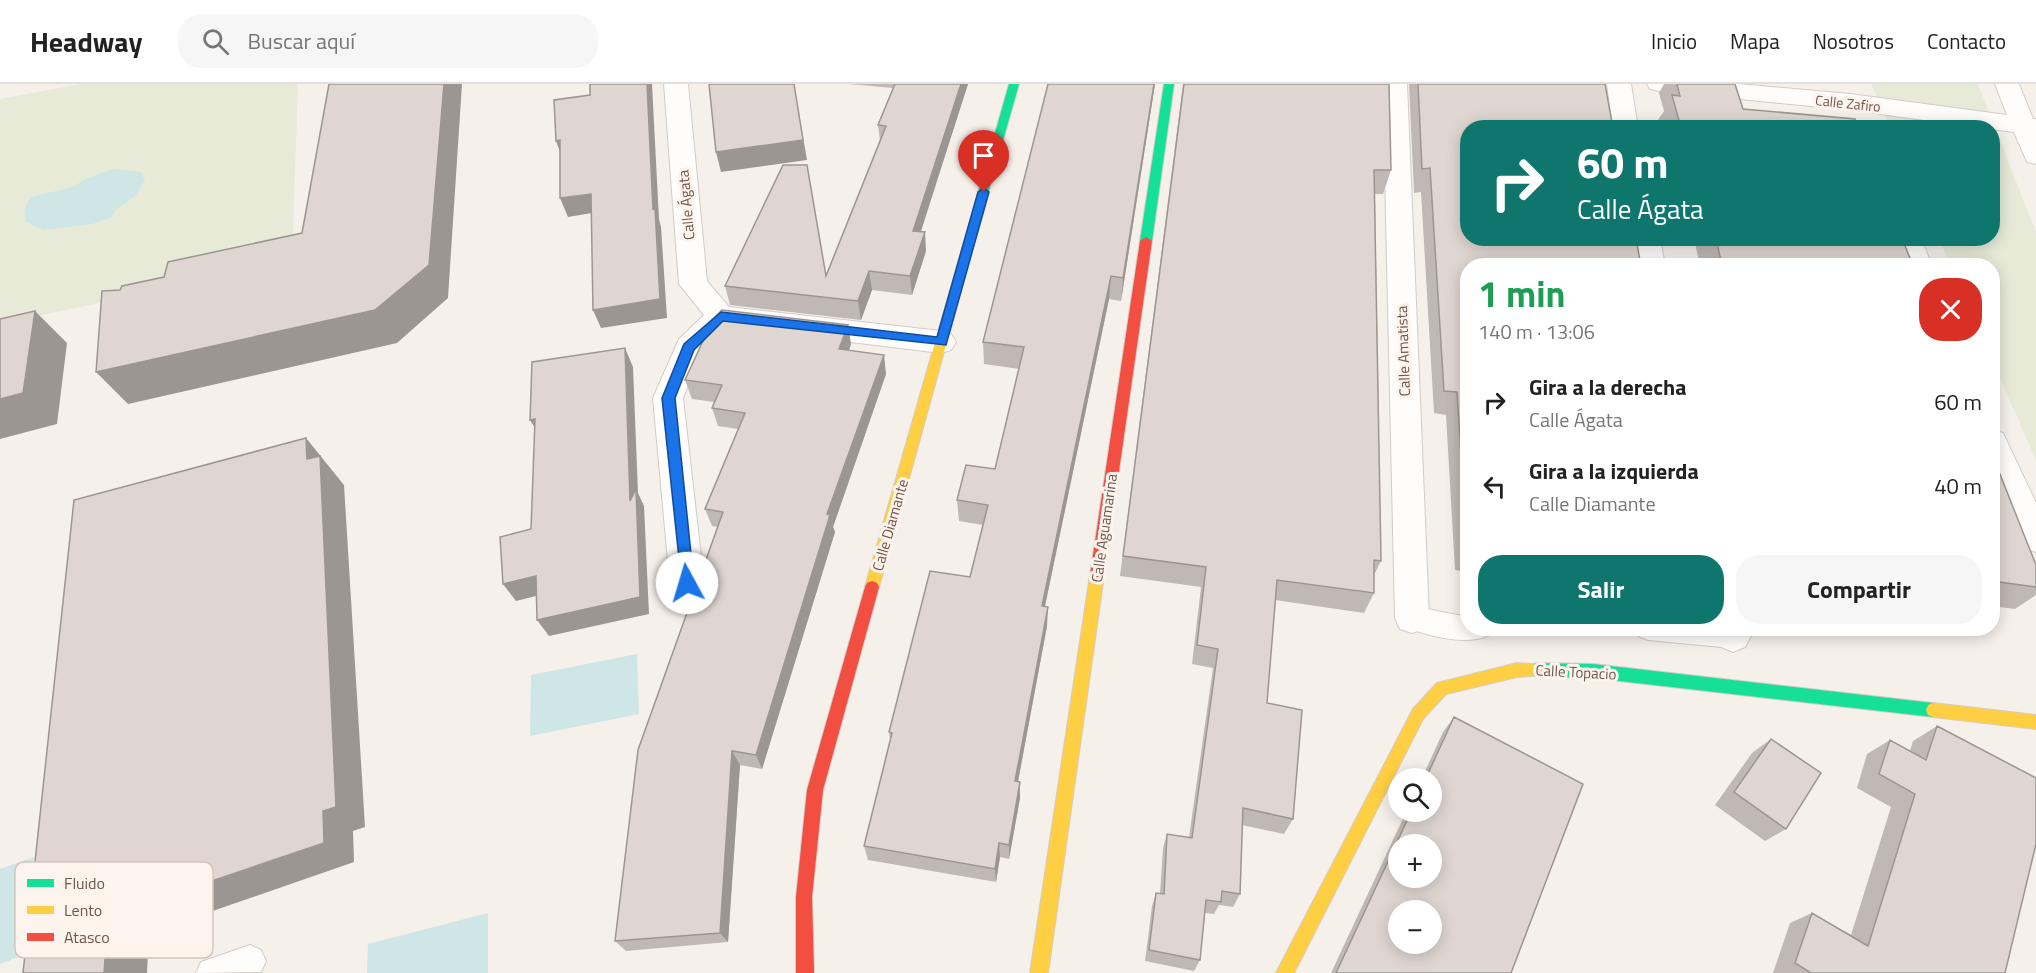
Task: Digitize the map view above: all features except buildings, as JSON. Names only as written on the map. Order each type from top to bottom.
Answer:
[{"type":"street","name":"Calle Ágata","points":[[676,84],[693,284],[721,316]]},
{"type":"street","name":"Calle Diamante","points":[[805,973],[804,897],[815,790],[1014,84]]},
{"type":"street","name":"Calle Aguamarina","points":[[1039,973],[1169,84]]},
{"type":"street","name":"Calle Amatista","points":[[1395,84],[1412,618]]},
{"type":"street","points":[[1619,84],[1625,120]]},
{"type":"street","name":"Calle Zafiro","points":[[1659,84],[1847,93],[1997,120]]},
{"type":"street","points":[[2007,84],[2030,126],[2036,156]]},
{"type":"street","points":[[1847,93],[1858,120]]},
{"type":"street","name":"Calle Zafiro","points":[[2000,121],[2030,126]]},
{"type":"street","points":[[687,583],[668,398],[689,347],[721,316],[941,342]]},
{"type":"street","points":[[2000,459],[2036,538]]},
{"type":"street","name":"Calle Topacio","points":[[1285,973],[1418,714],[1442,688],[1516,670],[1593,671],[2036,722]]},
{"type":"lane","points":[[1412,618],[1460,628]]},
{"type":"lane","points":[[212,973],[250,960]]},
{"type":"green space","points":[[81,84],[298,84],[292,262],[0,324],[0,99]]},
{"type":"green space","points":[[1871,84],[1978,84],[1992,120],[1887,120]]},
{"type":"green space","points":[[2000,140],[2036,232],[2036,460],[2000,378],[2000,258],[1948,258],[1942,246],[2000,246]]},
{"type":"water","points":[[114,169],[141,172],[145,180],[136,195],[118,208],[110,218],[92,224],[44,230],[26,222],[24,210],[31,197],[73,187],[87,178]]},
{"type":"water","points":[[637,654],[639,714],[530,736],[531,675]]},
{"type":"water","points":[[34,857],[34,862],[20,862]]},
{"type":"water","points":[[15,864],[16,958],[0,964],[0,869]]},
{"type":"water","points":[[488,913],[488,973],[367,973],[368,944]]},
{"type":"traffic: fast","points":[[979,207],[1014,84]]},
{"type":"traffic: fast","points":[[1146,241],[1169,84]]},
{"type":"traffic: fast","points":[[1537,670],[1593,671],[1933,710]]},
{"type":"traffic: slow","points":[[872,587],[979,207]]},
{"type":"traffic: slow","points":[[1039,973],[1097,575]]},
{"type":"traffic: slow","points":[[1285,973],[1418,714],[1442,688],[1517,670],[1537,670]]},
{"type":"traffic: slow","points":[[1933,710],[2036,722]]},
{"type":"traffic: jam","points":[[1097,575],[1146,241]]},
{"type":"traffic: jam","points":[[805,973],[804,897],[815,790],[872,587]]},
{"type":"route","points":[[687,583],[668,398],[689,347],[721,316],[752,322],[941,342],[984,192]]}]
